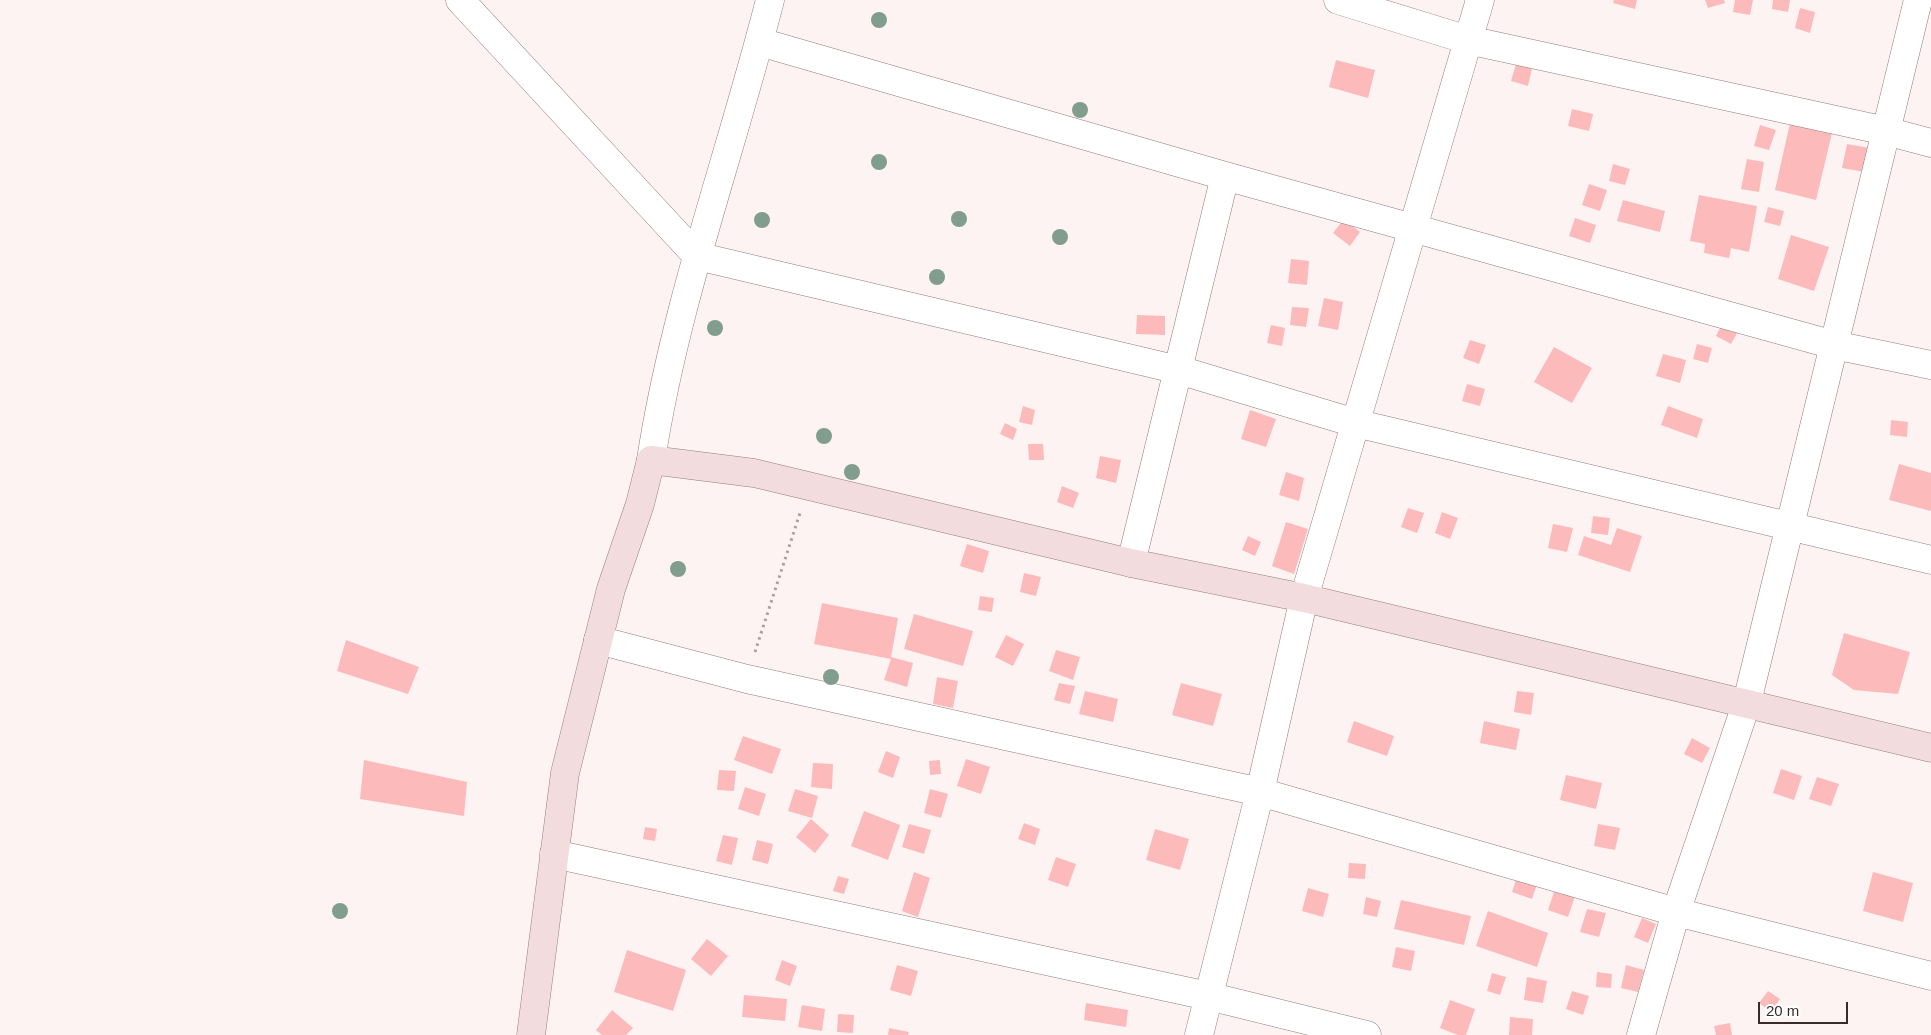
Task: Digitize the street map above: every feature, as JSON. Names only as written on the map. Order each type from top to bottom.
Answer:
[{"type":"street","points":[[460,0],[697,256],[1179,370],[1355,424],[1931,560]]},
{"type":"street","points":[[531,1035],[565,773],[611,589],[640,504],[651,460],[658,411],[697,256],[760,42],[770,0]]},
{"type":"street","points":[[1338,0],[1468,40],[1886,131],[1931,143]]},
{"type":"street","points":[[1198,1035],[1260,792],[1304,598],[1480,0]]},
{"type":"street","points":[[1641,1035],[1676,912],[1747,702],[1918,0]]},
{"type":"street","points":[[760,42],[1225,176],[1834,345],[1931,365]]},
{"type":"street","points":[[1131,563],[1225,176]]},
{"type":"street","points":[[651,460],[754,473],[1131,563],[1304,598],[1747,702],[1931,748]]},
{"type":"street","points":[[598,640],[747,679],[1260,792],[1676,912],[1931,976]]},
{"type":"street","points":[[554,854],[1208,996],[1367,1035]]},
{"type":"path","points":[[747,679],[808,486]]},
{"type":"building","points":[[1614,0],[1637,0],[1635,9],[1613,3]]},
{"type":"building","points":[[1705,0],[1724,0],[1725,3],[1708,8]]},
{"type":"building","points":[[1735,0],[1753,0],[1750,15],[1733,12]]},
{"type":"building","points":[[1773,0],[1790,0],[1788,12],[1772,9]]},
{"type":"building","points":[[1800,8],[1815,12],[1810,33],[1795,28]]},
{"type":"building","points":[[1336,60],[1375,70],[1368,98],[1329,87]]},
{"type":"building","points":[[1516,64],[1532,68],[1528,86],[1511,81]]},
{"type":"building","points":[[1572,109],[1593,114],[1589,131],[1568,126]]},
{"type":"building","points":[[1790,123],[1832,133],[1816,200],[1775,190]]},
{"type":"building","points":[[1760,125],[1776,130],[1769,150],[1754,146]]},
{"type":"building","points":[[1847,144],[1870,148],[1865,172],[1842,168]]},
{"type":"building","points":[[1747,159],[1764,162],[1759,192],[1741,189]]},
{"type":"building","points":[[1613,164],[1630,169],[1625,185],[1609,181]]},
{"type":"building","points":[[1589,184],[1607,190],[1600,211],[1582,205]]},
{"type":"building","points":[[1699,195],[1757,206],[1749,252],[1731,248],[1729,258],[1704,253],[1705,244],[1690,241]]},
{"type":"building","points":[[1623,200],[1665,211],[1660,232],[1617,221]]},
{"type":"building","points":[[1768,207],[1784,211],[1780,226],[1764,222]]},
{"type":"building","points":[[1575,218],[1596,225],[1590,243],[1569,236]]},
{"type":"building","points":[[1344,219],[1360,232],[1350,246],[1333,233]]},
{"type":"building","points":[[1791,235],[1829,247],[1814,291],[1778,279]]},
{"type":"building","points":[[1291,259],[1309,261],[1307,285],[1288,283]]},
{"type":"building","points":[[1324,298],[1343,302],[1338,330],[1318,326]]},
{"type":"building","points":[[1292,307],[1309,308],[1306,327],[1290,325]]},
{"type":"building","points":[[1137,315],[1165,316],[1165,335],[1136,334]]},
{"type":"building","points":[[1724,320],[1740,328],[1731,344],[1716,336]]},
{"type":"building","points":[[1271,325],[1285,328],[1282,346],[1267,343]]},
{"type":"building","points":[[1470,340],[1486,345],[1479,364],[1463,358]]},
{"type":"building","points":[[1697,344],[1712,348],[1708,363],[1693,359]]},
{"type":"building","points":[[1554,347],[1592,368],[1572,403],[1534,382]]},
{"type":"building","points":[[1663,354],[1686,360],[1680,383],[1656,376]]},
{"type":"building","points":[[1467,384],[1485,389],[1480,406],[1462,401]]},
{"type":"building","points":[[1023,406],[1035,410],[1032,425],[1019,422]]},
{"type":"building","points":[[1668,406],[1703,419],[1697,438],[1661,425]]},
{"type":"building","points":[[1250,410],[1276,419],[1266,447],[1241,439]]},
{"type":"building","points":[[1891,420],[1908,422],[1907,437],[1890,435]]},
{"type":"building","points":[[1005,423],[1017,429],[1013,440],[1000,434]]},
{"type":"building","points":[[1028,444],[1043,444],[1044,460],[1029,460]]},
{"type":"building","points":[[1100,456],[1121,460],[1116,483],[1096,478]]},
{"type":"building","points":[[1899,464],[1931,473],[1931,511],[1889,500]]},
{"type":"building","points":[[1286,472],[1304,478],[1299,501],[1279,495]]},
{"type":"building","points":[[1062,486],[1079,493],[1073,508],[1057,502]]},
{"type":"building","points":[[1408,508],[1424,513],[1417,533],[1401,527]]},
{"type":"building","points":[[1442,512],[1458,518],[1450,539],[1435,533]]},
{"type":"building","points":[[1593,516],[1610,518],[1608,535],[1591,533]]},
{"type":"building","points":[[1286,522],[1308,529],[1294,574],[1272,566]]},
{"type":"building","points":[[1553,524],[1573,528],[1567,552],[1548,548]]},
{"type":"building","points":[[1617,528],[1642,536],[1630,572],[1578,555],[1584,536],[1611,545]]},
{"type":"building","points":[[1248,536],[1261,542],[1255,556],[1242,550]]},
{"type":"building","points":[[967,544],[989,551],[983,573],[960,566]]},
{"type":"building","points":[[1024,573],[1041,577],[1036,596],[1020,592]]},
{"type":"building","points":[[980,596],[994,598],[992,612],[978,610]]},
{"type":"building","points":[[822,603],[898,618],[891,657],[913,663],[907,687],[884,680],[891,659],[814,644]]},
{"type":"building","points":[[914,614],[973,631],[963,666],[904,649]]},
{"type":"building","points":[[1844,633],[1910,652],[1898,694],[1854,690],[1832,675]]},
{"type":"building","points":[[1006,635],[1024,644],[1013,666],[995,657]]},
{"type":"building","points":[[346,640],[419,667],[408,694],[337,671]]},
{"type":"building","points":[[1056,650],[1080,657],[1073,680],[1049,671]]},
{"type":"building","points":[[937,677],[958,681],[953,708],[933,704]]},
{"type":"building","points":[[1059,683],[1075,686],[1070,704],[1054,700]]},
{"type":"building","points":[[1181,683],[1222,694],[1213,726],[1172,715]]},
{"type":"building","points":[[1085,691],[1118,699],[1113,722],[1079,714]]},
{"type":"building","points":[[1517,691],[1534,693],[1531,715],[1514,712]]},
{"type":"building","points":[[1354,721],[1394,736],[1387,756],[1347,742]]},
{"type":"building","points":[[1484,721],[1520,729],[1516,750],[1480,743]]},
{"type":"building","points":[[743,736],[781,749],[772,774],[734,760]]},
{"type":"building","points":[[1692,738],[1710,748],[1702,763],[1684,754]]},
{"type":"building","points":[[886,751],[900,757],[893,778],[878,772]]},
{"type":"building","points":[[966,759],[990,767],[981,794],[957,786]]},
{"type":"building","points":[[364,760],[467,782],[464,816],[360,799]]},
{"type":"building","points":[[940,760],[941,774],[930,775],[929,761]]},
{"type":"building","points":[[813,763],[833,764],[832,789],[811,787]]},
{"type":"building","points":[[1781,769],[1802,776],[1794,800],[1773,793]]},
{"type":"building","points":[[719,770],[736,771],[734,791],[717,790]]},
{"type":"building","points":[[1566,775],[1602,783],[1596,809],[1560,800]]},
{"type":"building","points":[[1817,777],[1839,784],[1831,806],[1809,799]]},
{"type":"building","points":[[745,787],[766,794],[759,816],[738,809]]},
{"type":"building","points":[[795,789],[818,796],[812,818],[788,811]]},
{"type":"building","points":[[930,789],[948,794],[941,818],[924,813]]},
{"type":"building","points":[[864,811],[900,825],[888,860],[851,846]]},
{"type":"building","points":[[811,819],[829,835],[815,853],[796,837]]},
{"type":"building","points":[[1024,823],[1040,829],[1035,845],[1018,839]]},
{"type":"building","points":[[909,824],[931,830],[924,854],[902,847]]},
{"type":"building","points":[[1598,824],[1620,828],[1615,850],[1594,846]]},
{"type":"building","points":[[645,827],[657,829],[655,841],[643,839]]},
{"type":"building","points":[[1155,829],[1189,839],[1180,870],[1146,860]]},
{"type":"building","points":[[723,835],[738,838],[732,865],[716,861]]},
{"type":"building","points":[[757,840],[773,844],[768,864],[752,860]]},
{"type":"building","points":[[1056,857],[1076,864],[1068,887],[1048,880]]},
{"type":"building","points":[[1349,863],[1366,864],[1365,879],[1348,878]]},
{"type":"building","points":[[914,872],[930,878],[918,917],[902,911]]},
{"type":"building","points":[[1873,872],[1913,883],[1903,922],[1863,911]]},
{"type":"building","points":[[838,876],[849,879],[844,894],[833,891]]},
{"type":"building","points":[[1517,877],[1537,884],[1532,899],[1512,892]]},
{"type":"building","points":[[1556,886],[1576,893],[1568,917],[1548,910]]},
{"type":"building","points":[[1308,888],[1329,894],[1323,917],[1302,911]]},
{"type":"building","points":[[1366,897],[1381,901],[1377,917],[1363,914]]},
{"type":"building","points":[[1401,900],[1471,916],[1464,945],[1394,929]]},
{"type":"building","points":[[1587,909],[1606,913],[1599,937],[1580,932]]},
{"type":"building","points":[[1488,911],[1548,933],[1537,967],[1476,946]]},
{"type":"building","points":[[1642,918],[1656,924],[1648,943],[1634,937]]},
{"type":"building","points":[[707,939],[728,956],[711,976],[691,959]]},
{"type":"building","points":[[1396,947],[1415,951],[1411,971],[1392,967]]},
{"type":"building","points":[[627,950],[686,970],[673,1011],[614,992]]},
{"type":"building","points":[[782,960],[797,966],[790,986],[775,980]]},
{"type":"building","points":[[897,965],[918,971],[911,996],[890,990]]},
{"type":"building","points":[[1626,965],[1644,970],[1638,992],[1621,988]]},
{"type":"building","points":[[1597,972],[1612,974],[1611,988],[1596,987]]},
{"type":"building","points":[[1492,973],[1506,977],[1500,995],[1487,991]]},
{"type":"building","points":[[1527,977],[1547,981],[1543,1003],[1524,1000]]},
{"type":"building","points":[[1572,991],[1589,996],[1583,1015],[1566,1009]]},
{"type":"building","points":[[1768,991],[1780,999],[1771,1012],[1759,1003]]},
{"type":"building","points":[[744,995],[787,999],[785,1021],[742,1017]]},
{"type":"building","points":[[1450,1000],[1475,1009],[1466,1035],[1458,1035],[1440,1028]]},
{"type":"building","points":[[1086,1003],[1128,1010],[1126,1027],[1084,1020]]},
{"type":"building","points":[[802,1005],[825,1009],[822,1031],[798,1027]]},
{"type":"building","points":[[612,1010],[633,1028],[626,1035],[602,1035],[596,1030]]},
{"type":"building","points":[[838,1014],[854,1015],[853,1033],[837,1032]]},
{"type":"building","points":[[1510,1017],[1533,1019],[1532,1035],[1509,1035]]},
{"type":"building","points":[[1730,1023],[1732,1035],[1716,1035],[1714,1026]]},
{"type":"building","points":[[889,1028],[909,1032],[908,1035],[888,1035]]}]
